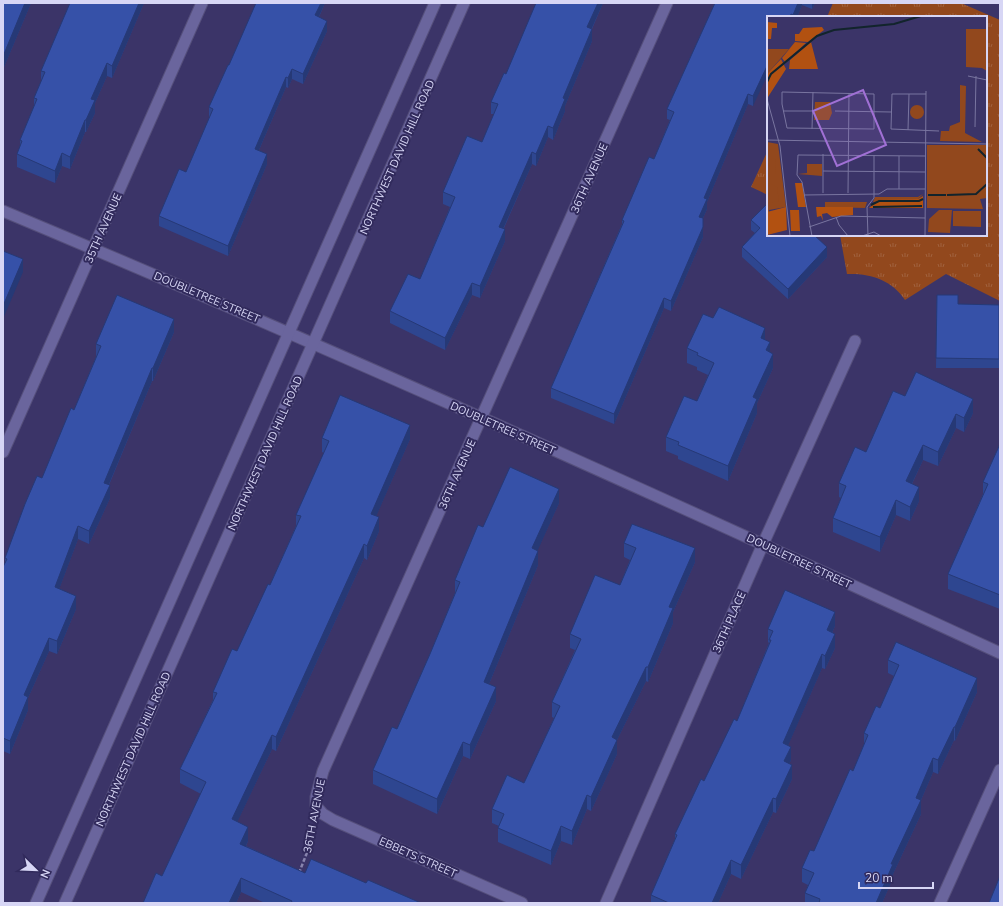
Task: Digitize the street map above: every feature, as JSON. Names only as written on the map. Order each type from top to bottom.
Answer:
[{"type":"street","name":"35TH AVENUE","points":[[3,452],[202,3]]},
{"type":"street","points":[[36,903],[435,3]]},
{"type":"street","name":"NORTHWEST DAVID HILL ROAD","points":[[65,903],[464,3]]},
{"type":"street","name":"36TH AVENUE","points":[[316,806],[316,797],[323,771],[667,3]]},
{"type":"street","name":"DOUBLETREE STREET","points":[[3,211],[314,344],[482,418],[763,544],[1000,653]]},
{"type":"street","name":"36TH PLACE","points":[[606,903],[763,544],[854,341]]},
{"type":"street","points":[[940,903],[1000,770]]},
{"type":"street","name":"EBBETS STREET","points":[[316,806],[323,814],[333,820],[522,903]]},
{"type":"path","name":"36TH AVENUE","points":[[297,877],[308,850],[316,806]]},
{"type":"green space","points":[[833,3],[961,3],[1000,20],[1000,301],[946,274],[905,300],[894,287],[880,279],[864,275],[847,274],[840,236],[987,236],[987,16],[827,16]]},
{"type":"green space","points":[[767,152],[767,195],[751,187]]},
{"type":"building","points":[[3,3],[25,3],[4,54],[3,53]]},
{"type":"building","points":[[70,3],[139,3],[112,66],[107,63],[91,99],[95,100],[70,157],[62,153],[55,171],[17,154],[22,141],[20,140],[37,99],[34,98],[45,72],[41,71]]},
{"type":"building","points":[[256,3],[321,3],[315,15],[327,21],[303,74],[292,69],[288,78],[286,77],[255,149],[267,154],[228,246],[159,216],[179,169],[186,172],[213,109],[209,107]]},
{"type":"building","points":[[536,3],[598,3],[587,27],[592,29],[563,98],[565,99],[553,128],[548,126],[536,154],[532,152],[499,227],[505,229],[480,286],[472,283],[445,338],[390,311],[408,274],[420,279],[455,197],[443,192],[467,136],[482,142],[498,104],[491,102],[504,73],[506,74]]},
{"type":"building","points":[[715,3],[798,3],[793,15],[767,16],[767,66],[753,96],[748,94],[704,198],[707,199],[699,217],[703,218],[703,227],[671,301],[664,298],[614,414],[551,388],[624,221],[622,220],[649,157],[654,159],[674,112],[667,109]]},
{"type":"building","points":[[767,204],[767,236],[815,236],[827,247],[788,289],[742,247],[760,228],[751,220]]},
{"type":"building","points":[[3,251],[23,259],[3,306]]},
{"type":"building","points":[[117,295],[174,319],[104,483],[110,485],[89,531],[78,526],[55,587],[76,596],[57,641],[49,638],[24,695],[28,697],[10,741],[3,738],[3,567],[7,559],[5,558],[37,476],[42,478],[71,408],[74,410],[101,346],[96,344]]},
{"type":"building","points":[[937,295],[958,295],[958,304],[999,305],[999,359],[936,358]]},
{"type":"building","points":[[719,307],[765,328],[761,338],[770,342],[766,350],[773,354],[753,397],[757,399],[728,466],[678,445],[679,442],[666,437],[684,396],[697,401],[714,363],[697,355],[698,353],[687,348],[703,314],[713,318]]},
{"type":"building","points":[[916,372],[973,399],[964,418],[956,414],[938,452],[923,445],[906,481],[919,487],[910,507],[896,500],[880,537],[833,518],[846,486],[839,483],[855,447],[866,452],[893,391],[905,396]]},
{"type":"building","points":[[340,395],[410,425],[371,514],[379,517],[367,546],[364,544],[276,737],[272,735],[232,819],[248,827],[240,844],[305,873],[311,859],[366,883],[368,880],[421,903],[291,903],[292,901],[241,878],[229,903],[143,903],[156,873],[162,876],[206,782],[180,769],[217,693],[213,692],[232,649],[237,651],[268,584],[270,585],[301,516],[296,515],[329,441],[322,438]]},
{"type":"building","points":[[1000,444],[1000,595],[948,574],[988,484],[983,482]]},
{"type":"building","points":[[510,467],[559,489],[532,548],[538,551],[484,682],[496,687],[470,745],[463,742],[437,799],[373,770],[392,727],[397,729],[430,654],[460,582],[455,580],[478,525],[483,527]]},
{"type":"building","points":[[632,524],[695,548],[669,607],[673,608],[648,667],[646,667],[612,737],[617,740],[591,797],[587,795],[572,831],[561,826],[551,851],[498,828],[504,814],[492,809],[507,775],[524,783],[560,706],[552,702],[581,639],[570,634],[595,575],[620,585],[636,548],[624,543]]},
{"type":"building","points":[[785,590],[835,612],[827,630],[835,634],[825,656],[822,654],[783,743],[791,747],[784,761],[792,765],[776,799],[773,798],[741,865],[731,860],[712,903],[669,903],[651,895],[677,835],[675,834],[701,779],[704,781],[734,719],[737,721],[771,640],[769,640],[773,631],[768,629]]},
{"type":"building","points":[[896,642],[977,678],[938,760],[933,758],[916,798],[921,800],[891,864],[893,864],[876,903],[819,903],[820,899],[805,893],[814,873],[802,868],[810,850],[814,851],[850,769],[853,771],[868,735],[864,733],[876,706],[880,708],[899,665],[888,660]]},
{"type":"building","points":[[1000,876],[1000,903],[989,903]]}]
